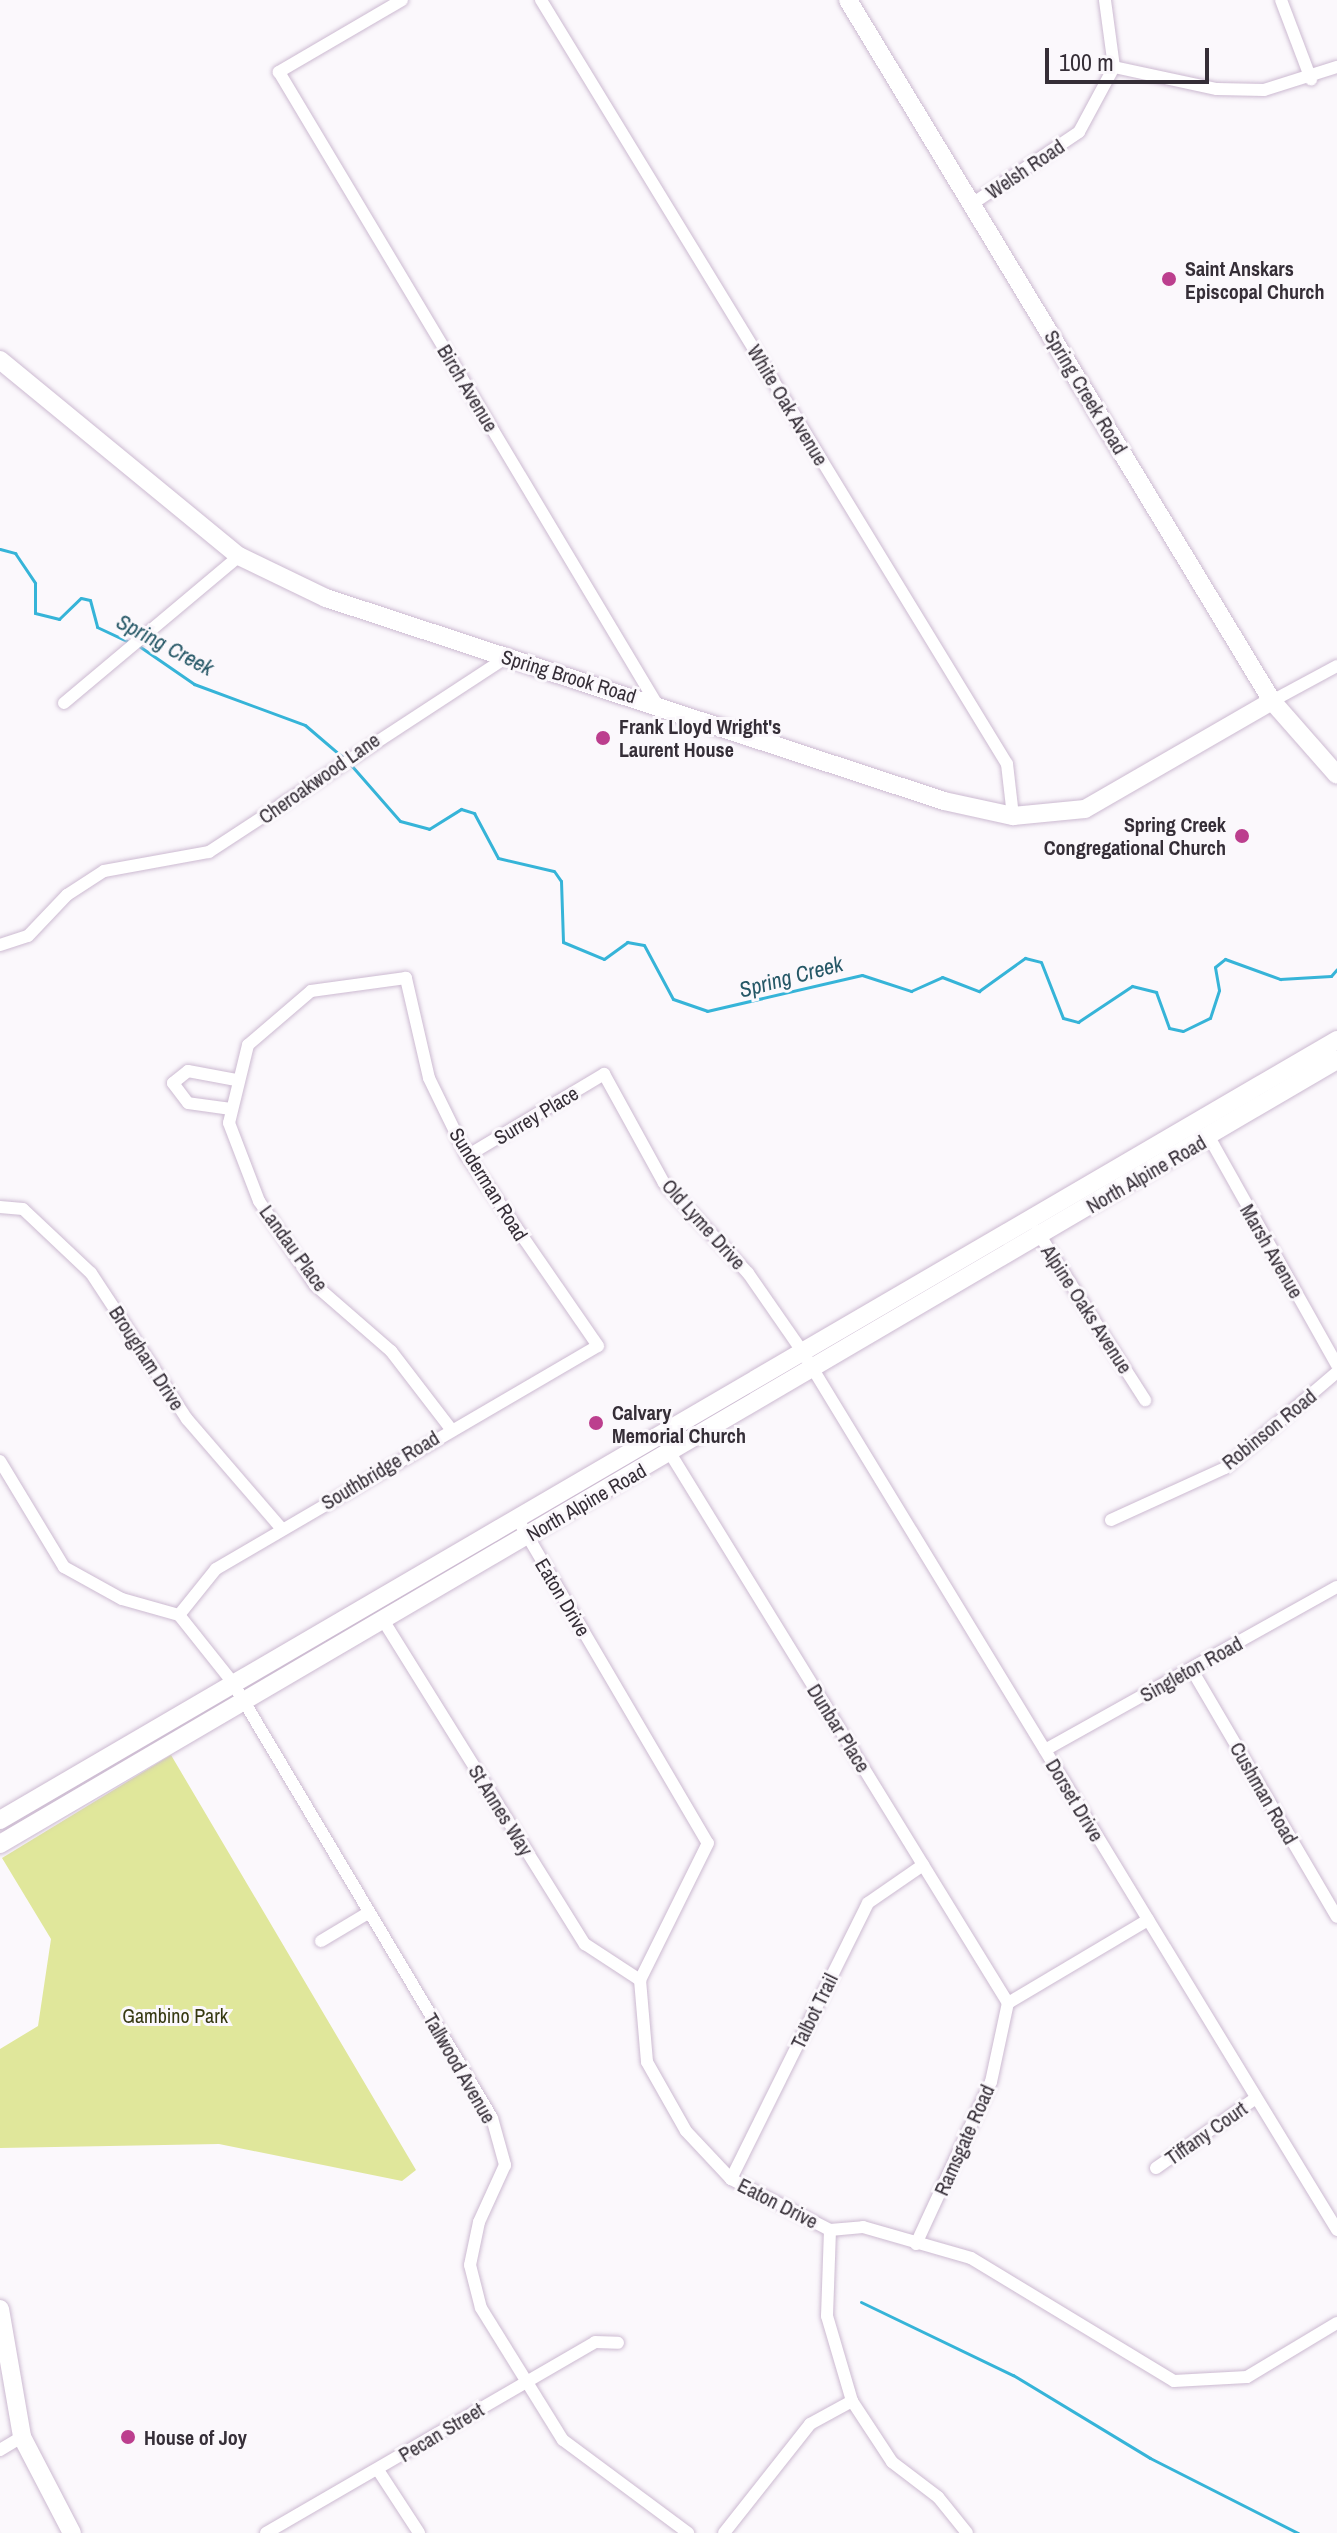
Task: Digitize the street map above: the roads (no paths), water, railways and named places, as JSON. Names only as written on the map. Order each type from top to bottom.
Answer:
[{"type":"main road","name":"Spring Creek Road","points":[[848,0],[1272,701],[1337,775]]},
{"type":"main road","name":"Spring Brook Road","points":[[0,360],[239,556],[326,598],[656,703],[944,801],[1013,816],[1085,809],[1272,701]]},
{"type":"main road","name":"North Alpine Road","points":[[0,1820],[1337,1040]]},
{"type":"main road","name":"North Alpine Road","points":[[0,1844],[1337,1060]]},
{"type":"main road","points":[[0,2309],[22,2437],[72,2533]]},
{"type":"street","name":"Birch Avenue","points":[[402,0],[279,72],[656,703]]},
{"type":"street","name":"White Oak Avenue","points":[[541,0],[1007,764],[1013,816]]},
{"type":"street","points":[[1105,0],[1114,67],[1217,89],[1264,90],[1311,79],[1337,67]]},
{"type":"street","points":[[1281,0],[1311,79]]},
{"type":"street","name":"Welsh Road","points":[[972,204],[1079,132],[1114,67]]},
{"type":"street","points":[[64,703],[239,556]]},
{"type":"street","name":"Cheroakwood Lane","points":[[0,945],[28,936],[67,895],[104,871],[209,852],[507,657]]},
{"type":"street","points":[[1272,701],[1337,666]]},
{"type":"street","name":"Sunderman Road","points":[[229,1123],[236,1080],[248,1045],[311,991],[406,978],[429,1078],[467,1156],[598,1346]]},
{"type":"street","points":[[231,1109],[188,1103],[173,1083],[188,1071],[236,1080]]},
{"type":"street","name":"Surrey Place","points":[[467,1156],[604,1074]]},
{"type":"street","name":"Old Lyme Drive","points":[[604,1074],[664,1183],[748,1273],[812,1370]]},
{"type":"street","name":"Landau Place","points":[[229,1123],[259,1201],[315,1285],[391,1351],[450,1428]]},
{"type":"street","name":"Marsh Avenue","points":[[1209,1137],[1337,1365]]},
{"type":"street","name":"Brougham Drive","points":[[0,1207],[23,1209],[91,1273],[187,1419],[282,1529]]},
{"type":"street","name":"Alpine Oaks Avenue","points":[[1029,1219],[1145,1400]]},
{"type":"street","name":"Southbridge Road","points":[[179,1615],[216,1569],[450,1428],[598,1346]]},
{"type":"street","name":"Dorset Drive","points":[[812,1370],[1337,2230]]},
{"type":"street","name":"Robinson Road","points":[[1111,1520],[1225,1468],[1337,1372]]},
{"type":"street","name":"Dunbar Place","points":[[670,1453],[1008,2003]]},
{"type":"street","points":[[0,1461],[64,1567],[122,1599],[179,1615]]},
{"type":"street","name":"Eaton Drive","points":[[517,1518],[708,1843],[640,1980],[647,2062],[686,2131],[731,2179],[830,2230],[863,2227],[971,2258],[1174,2381],[1247,2377],[1337,2323]]},
{"type":"street","name":"Singleton Road","points":[[1045,1750],[1337,1587]]},
{"type":"street","name":"Tallwood Avenue","points":[[179,1615],[233,1683],[492,2118],[505,2165],[479,2222],[470,2265],[481,2308],[522,2383],[563,2440],[688,2533]]},
{"type":"street","name":"St Annes Way","points":[[383,1620],[585,1944],[640,1980]]},
{"type":"street","name":"Cushman Road","points":[[1192,1670],[1337,1917]]},
{"type":"street","name":"Talbot Trail","points":[[731,2179],[868,1903],[923,1865]]},
{"type":"street","points":[[321,1941],[368,1913]]},
{"type":"street","points":[[1008,2003],[1148,1920]]},
{"type":"street","name":"Ramsgate Road","points":[[916,2244],[991,2082],[1008,2003]]},
{"type":"street","name":"Tiffany Court","points":[[1156,2168],[1256,2098]]},
{"type":"street","points":[[830,2230],[827,2316],[852,2401],[892,2462],[938,2497],[967,2533]]},
{"type":"street","name":"Pecan Street","points":[[266,2533],[595,2342],[618,2343]]},
{"type":"street","points":[[724,2533],[810,2424],[852,2401]]},
{"type":"street","points":[[0,2450],[22,2437]]},
{"type":"street","points":[[378,2470],[419,2533]]},
{"type":"waterway","name":"Spring Creek","points":[[0,549],[15,553],[35,583],[35,613],[59,619],[81,598],[90,600],[97,627],[129,642]]},
{"type":"waterway","name":"Spring Creek","points":[[139,646],[194,684],[305,725],[346,760]]},
{"type":"waterway","name":"Spring Creek","points":[[351,765],[400,821],[429,829],[461,809],[474,813],[498,858],[554,871],[561,881],[563,942],[604,959],[627,942],[644,945],[673,999],[707,1011],[862,975],[911,991],[942,977],[979,991],[1025,958],[1041,962],[1063,1018],[1078,1022],[1132,986],[1156,992],[1169,1028],[1183,1031],[1210,1018],[1219,990],[1215,967],[1225,959],[1280,979],[1331,976],[1337,969]]},
{"type":"waterway","points":[[861,2302],[1013,2375],[1150,2458],[1298,2533]]},
{"type":"place","name":"Saint Anskars Episcopal Church","points":[[1169,279]]},
{"type":"place","name":"Frank Lloyd Wright's Laurent House","points":[[603,738]]},
{"type":"place","name":"Spring Creek Congregational Church","points":[[1242,836]]},
{"type":"place","name":"Calvary Memorial Church","points":[[596,1423]]},
{"type":"place","name":"House of Joy","points":[[128,2437]]},
{"type":"park label","name":"Gambino Park","points":[[175,2015]]}]
